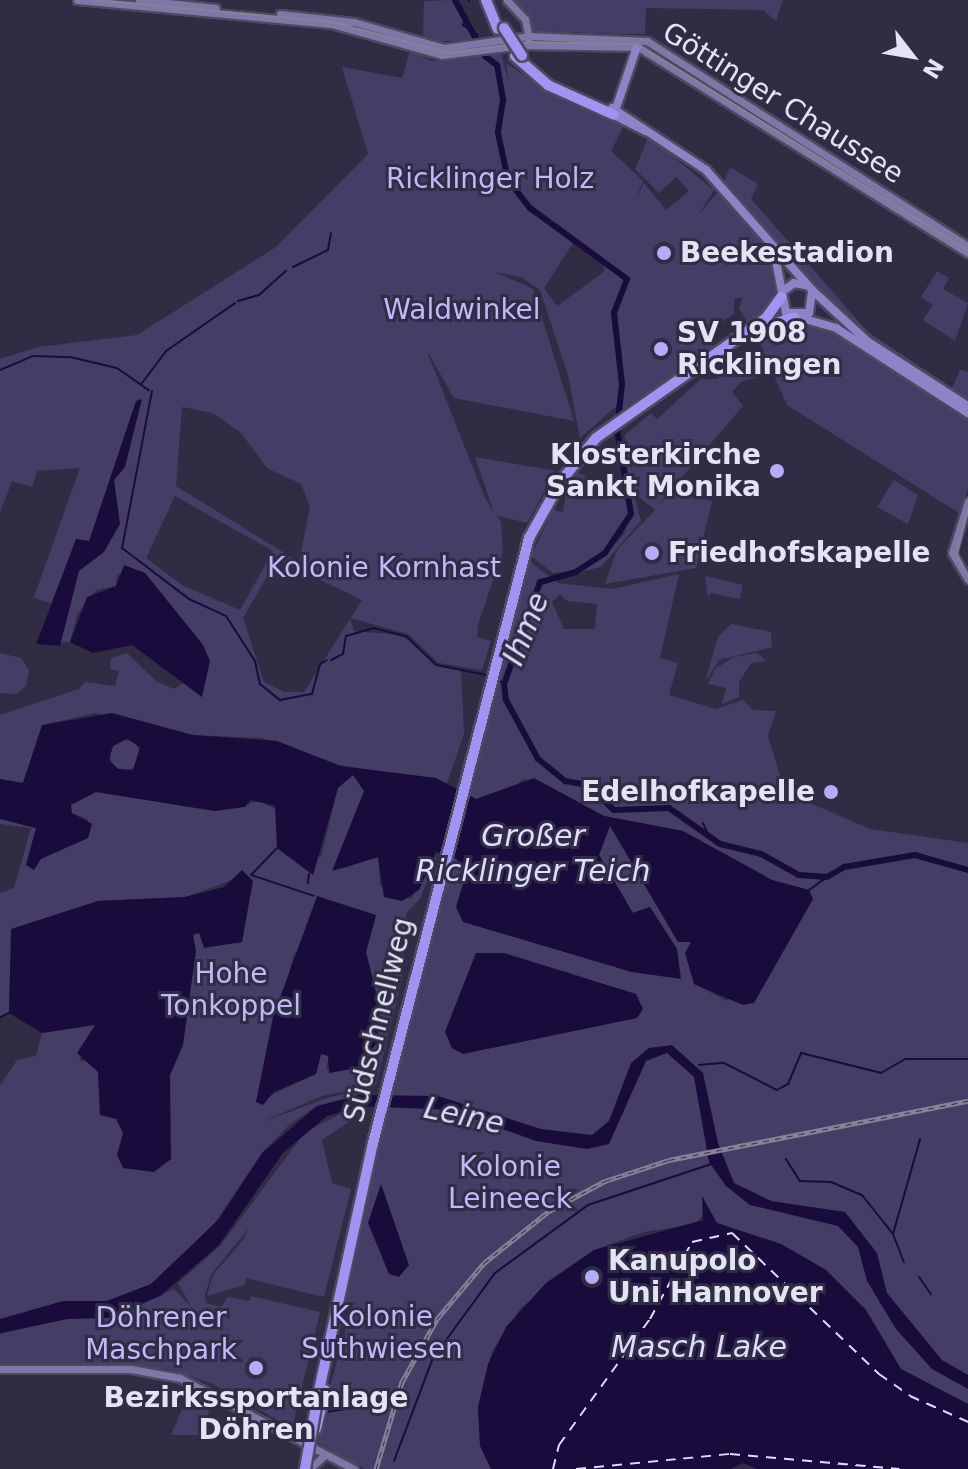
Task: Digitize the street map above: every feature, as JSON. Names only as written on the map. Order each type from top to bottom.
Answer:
[{"type":"highway","points":[[488,0],[501,29],[519,56],[548,85],[608,107]]},
{"type":"highway","points":[[519,56],[566,88],[608,107]]},
{"type":"highway","name":"Südschnellweg","points":[[343,1293],[392,1076],[526,550],[564,483],[615,424],[756,327],[782,294]]},
{"type":"highway","name":"Südschnellweg","points":[[756,327],[796,317]]},
{"type":"highway","points":[[310,1446],[343,1293]]},
{"type":"highway","points":[[306,1469],[319,1395],[343,1293]]},
{"type":"highway","points":[[319,1395],[334,1340]]},
{"type":"main road","points":[[608,107],[634,44]]},
{"type":"main road","points":[[608,107],[630,116],[719,186],[775,252],[783,310],[796,317],[836,328],[968,413]]},
{"type":"main road","points":[[608,107],[662,141],[719,186],[810,288],[891,360],[968,406]]},
{"type":"main road","points":[[782,294],[794,283],[810,288]]},
{"type":"main road","points":[[796,317],[813,308],[810,288]]},
{"type":"street","name":"Göttinger Chaussee","points":[[77,0],[331,24],[442,55],[529,41],[658,47],[968,246]]},
{"type":"street","name":"Göttinger Chaussee","points":[[139,0],[354,22],[419,43],[476,49]]},
{"type":"street","points":[[507,0],[525,19],[529,41]]},
{"type":"street","name":"Göttinger Chaussee","points":[[634,44],[968,253]]},
{"type":"street","points":[[953,559],[968,501]]},
{"type":"street","points":[[953,559],[968,571]]},
{"type":"street","points":[[953,559],[968,580]]},
{"type":"street","points":[[0,1369],[160,1373],[211,1390],[354,1469]]},
{"type":"street","points":[[306,1469],[310,1446]]},
{"type":"street","points":[[306,1469],[317,1456],[327,1455]]},
{"type":"green space","points":[[453,0],[480,41],[423,41],[424,1]]},
{"type":"green space","points":[[511,0],[783,0],[776,21],[763,10],[646,8],[645,34],[625,34],[531,31]]},
{"type":"green space","points":[[410,51],[432,61],[501,53],[509,83],[506,63],[525,76],[508,60],[510,56],[548,90],[624,125],[611,151],[643,181],[635,201],[644,183],[666,210],[689,191],[676,177],[659,193],[635,169],[648,138],[714,190],[699,214],[718,192],[773,253],[780,286],[772,304],[748,324],[739,308],[743,297],[734,299],[734,314],[704,334],[713,347],[621,411],[620,403],[580,438],[568,375],[540,290],[521,277],[495,272],[533,289],[574,421],[454,398],[426,349],[485,498],[501,522],[503,552],[478,624],[477,637],[491,641],[482,670],[439,663],[408,634],[351,618],[362,600],[277,559],[243,618],[264,682],[284,692],[304,692],[350,619],[354,631],[402,635],[436,665],[461,669],[464,734],[447,783],[333,764],[262,738],[193,735],[95,713],[43,725],[23,783],[0,779],[0,715],[79,689],[85,682],[115,686],[119,671],[110,669],[111,658],[127,653],[156,681],[174,689],[183,683],[202,697],[203,645],[145,573],[117,574],[116,586],[96,590],[77,615],[70,642],[36,644],[51,604],[34,597],[80,468],[37,471],[32,487],[12,481],[0,513],[0,359],[38,347],[137,335],[276,247],[368,154],[342,67],[402,78]],"holes":[[[573,243],[601,258],[605,271],[557,306],[544,288]],[[182,407],[213,413],[241,433],[267,468],[301,484],[310,507],[299,562],[176,486]],[[175,496],[273,551],[240,610],[182,585],[146,558]]]},
{"type":"green space","points":[[730,167],[758,184],[751,199],[868,332],[952,388],[960,370],[968,372],[968,404],[875,344],[835,309],[724,182]]},
{"type":"green space","points":[[937,271],[949,278],[943,289],[968,303],[955,341],[923,320],[933,305],[921,297]]},
{"type":"green space","points":[[804,322],[828,328],[968,415],[968,489],[959,513],[787,405],[756,335]]},
{"type":"green space","points":[[759,348],[770,374],[742,381],[732,392],[743,406],[658,505],[673,492],[712,501],[696,568],[605,584],[617,550],[655,510],[633,492],[641,521],[601,567],[568,575],[606,553],[624,534],[631,514],[625,435],[651,413],[657,419],[701,379],[717,379]]},
{"type":"green space","points":[[475,457],[556,471],[527,523],[495,515]]},
{"type":"green space","points":[[578,473],[629,494],[630,514],[605,552],[576,572],[553,573],[531,556],[553,510],[563,512],[567,488]]},
{"type":"green space","points":[[894,480],[918,495],[908,524],[877,507]]},
{"type":"green space","points":[[529,561],[558,583],[612,589],[679,574],[660,658],[678,663],[669,695],[716,709],[743,700],[753,710],[776,711],[768,736],[782,782],[810,803],[870,829],[968,843],[968,1404],[901,1369],[866,1310],[826,1270],[781,1244],[717,1223],[708,1208],[696,1224],[644,1232],[594,1250],[521,1308],[492,1351],[478,1407],[480,1445],[491,1469],[365,1469],[315,1441],[353,1303],[341,1301],[452,856],[468,868],[456,907],[505,934],[632,972],[665,973],[677,949],[650,907],[633,913],[628,907],[599,855],[610,825],[678,942],[691,942],[694,984],[727,1001],[809,890],[772,880],[683,831],[604,816],[537,781],[523,779],[515,788],[476,799],[468,795]],"holes":[[[560,594],[567,601],[597,604],[595,629],[564,629],[552,602]],[[476,953],[564,971],[641,998],[445,1032]]]},
{"type":"green space","points":[[705,576],[743,585],[740,599],[710,593],[708,598]]},
{"type":"green space","points":[[731,624],[771,632],[772,647],[719,660],[705,682],[718,637]]},
{"type":"green space","points":[[0,653],[21,658],[29,670],[26,686],[16,694],[0,693]]},
{"type":"green space","points":[[757,653],[766,661],[751,663],[739,682],[739,697],[722,704],[726,688],[708,684],[715,669],[734,657]]},
{"type":"green space","points":[[125,740],[136,744],[140,755],[136,766],[125,770],[114,766],[110,755],[114,744]]},
{"type":"green space","name":"Hohe Tonkoppel","points":[[353,775],[364,791],[342,869],[378,857],[380,886],[411,899],[438,853],[420,899],[406,913],[402,979],[376,1085],[322,1096],[259,1123],[330,1097],[359,1091],[373,1095],[317,1106],[289,1125],[262,1153],[210,1230],[151,1284],[107,1301],[0,1319],[0,1086],[17,1060],[36,1056],[42,1033],[96,1024],[79,1060],[95,1064],[100,1115],[116,1118],[123,1133],[123,1168],[154,1172],[167,1128],[170,1075],[183,1045],[194,932],[240,944],[253,881],[235,879],[185,897],[98,901],[12,929],[9,1013],[0,1017],[0,893],[14,888],[31,828],[0,824],[0,819],[36,828],[26,865],[86,839],[88,819],[72,813],[70,805],[96,792],[215,811],[260,801],[279,811],[277,848],[287,856],[321,857],[338,788]],"holes":[[[376,916],[366,952],[380,1009],[377,1043],[326,1070],[329,1056],[321,1054],[316,1074],[256,1102],[294,953]]]},
{"type":"green space","name":"Döhrener Maschpark","points":[[352,1108],[369,1108],[322,1140],[332,1183],[351,1189],[324,1297],[246,1278],[244,1285],[207,1296],[213,1275],[243,1240],[249,1228],[212,1273],[205,1294],[206,1303],[221,1307],[228,1297],[249,1301],[251,1296],[320,1312],[292,1428],[213,1384],[168,1369],[0,1366],[0,1334],[67,1319],[115,1317],[174,1289],[192,1308],[178,1283],[221,1245],[305,1132]]},
{"type":"green space","points":[[191,1388],[215,1399],[198,1435],[171,1435]]},
{"type":"water","points":[[142,399],[125,467],[114,480],[120,524],[104,552],[79,571],[60,646],[36,644],[76,539],[89,541],[136,401]]},
{"type":"water","points":[[124,565],[145,573],[203,645],[210,661],[202,697],[132,645],[93,653],[70,642],[87,597],[116,586]]},
{"type":"water","name":"Großer Ricklinger Teich","points":[[112,713],[193,735],[277,741],[341,766],[436,778],[476,799],[534,778],[604,816],[683,831],[772,880],[809,890],[813,899],[754,1003],[743,1005],[694,984],[685,953],[691,942],[678,942],[610,826],[599,855],[633,913],[650,907],[677,949],[681,979],[632,972],[463,922],[456,907],[468,868],[452,856],[436,852],[419,890],[402,901],[384,897],[378,857],[332,871],[364,791],[353,775],[338,788],[313,875],[277,848],[275,806],[251,800],[245,807],[215,811],[96,792],[71,805],[72,813],[92,824],[88,838],[41,859],[34,870],[26,865],[36,828],[0,819],[0,779],[23,783],[42,725]],"holes":[[[127,739],[140,747],[133,770],[118,769],[109,760],[113,746]]]},
{"type":"water","points":[[242,870],[253,881],[242,942],[204,948],[199,933],[193,935],[196,951],[183,1045],[170,1075],[171,1159],[154,1172],[123,1168],[117,1155],[123,1133],[116,1119],[100,1115],[98,1072],[77,1053],[95,1025],[42,1033],[9,1013],[11,929],[98,901],[185,897],[224,887]]},
{"type":"water","points":[[317,896],[376,915],[366,952],[380,1009],[377,1043],[357,1068],[329,1073],[328,1056],[321,1054],[316,1074],[274,1092],[263,1105],[256,1102],[273,1017]]},
{"type":"water","points":[[476,953],[504,953],[636,994],[643,1009],[637,1018],[463,1054],[452,1048],[445,1032]]},
{"type":"water","points":[[672,1045],[703,1073],[718,1143],[734,1183],[771,1201],[845,1212],[877,1253],[887,1293],[942,1360],[968,1375],[968,1389],[932,1369],[896,1329],[867,1281],[858,1247],[838,1226],[750,1205],[726,1186],[709,1162],[694,1077],[667,1053],[646,1061],[609,1144],[587,1149],[536,1141],[449,1110],[362,1106],[327,1116],[283,1153],[219,1245],[160,1296],[108,1318],[67,1319],[0,1333],[0,1319],[63,1301],[107,1301],[151,1284],[219,1219],[262,1153],[317,1106],[359,1095],[438,1096],[541,1129],[592,1135],[609,1121],[631,1063],[649,1048]]},
{"type":"water","points":[[381,1184],[409,1265],[399,1277],[389,1274],[368,1223]]},
{"type":"water","name":"Masch Lake","points":[[702,1196],[717,1223],[781,1244],[826,1270],[866,1310],[901,1369],[968,1404],[968,1469],[757,1469],[743,1463],[731,1469],[491,1469],[480,1446],[478,1407],[488,1364],[506,1327],[546,1283],[594,1250],[703,1220]]},
{"type":"waterway","name":"Ihme","points":[[455,0],[485,56],[497,65],[503,100],[498,133],[508,180],[530,208],[627,279],[614,313],[622,384],[617,430],[631,514],[605,553],[576,572],[540,582],[504,684],[506,700],[538,759],[565,781],[588,785],[614,810],[669,808],[720,844],[761,854],[799,875],[827,877],[844,867],[915,855],[968,870]]},
{"type":"waterway","name":"Ihme","points":[[467,16],[463,25],[478,35]]},
{"type":"waterway","points":[[293,267],[328,250],[331,233]]},
{"type":"waterway","points":[[238,301],[259,295],[286,271]]},
{"type":"waterway","points":[[142,383],[166,351],[235,303]]},
{"type":"waterway","points":[[0,370],[33,356],[70,357],[117,368],[149,390]]},
{"type":"waterway","points":[[152,391],[122,548],[189,599],[226,616],[255,661],[260,684],[280,700],[312,694],[320,664],[327,660]]},
{"type":"waterway","points":[[331,660],[343,654],[346,636],[374,628],[407,637],[436,665],[487,675]]},
{"type":"waterway","points":[[498,680],[504,684]]},
{"type":"waterway","points":[[703,823],[708,834]]},
{"type":"waterway","points":[[277,848],[251,875],[314,896]]},
{"type":"waterway","points":[[308,883],[309,874]]},
{"type":"waterway","points":[[809,890],[827,877]]},
{"type":"waterway","points":[[0,1017],[9,1013]]},
{"type":"waterway","points":[[699,1065],[724,1063],[777,1090],[788,1084],[801,1053],[881,1073],[905,1059],[968,1059]]},
{"type":"waterway","points":[[893,1234],[920,1139]]},
{"type":"waterway","points":[[786,1159],[800,1181],[831,1182],[862,1195],[893,1234],[904,1262]]},
{"type":"waterway","points":[[394,1461],[433,1358],[495,1273],[588,1205],[711,1164]]},
{"type":"waterway","points":[[919,1277],[931,1294]]},
{"type":"waterway","points":[[326,1412],[384,1403]]},
{"type":"ferry route","points":[[553,1469],[559,1445],[650,1319],[692,1242],[732,1233],[879,1374],[910,1396],[968,1422]]},
{"type":"ferry route","points":[[576,1469],[730,1454],[899,1469]]},
{"type":"tram line","points":[[95,0],[332,22],[449,53],[529,42],[637,44],[968,251]]},
{"type":"tram line","points":[[968,509],[957,554],[968,577]]},
{"type":"railway","points":[[376,1469],[402,1382],[437,1319],[484,1263],[549,1211],[605,1181],[669,1160],[968,1101]]},
{"type":"place","name":"Beekestadion","points":[[664,253]]},
{"type":"place","name":"SV 1908 Ricklingen","points":[[661,349]]},
{"type":"place","name":"Klosterkirche Sankt Monika","points":[[777,471]]},
{"type":"place","name":"Friedhofskapelle","points":[[652,553]]},
{"type":"place","name":"Edelhofkapelle","points":[[831,792]]},
{"type":"place","name":"Kanupolo Uni Hannover","points":[[592,1277]]},
{"type":"place","name":"Bezirkssportanlage Döhren","points":[[256,1368]]},
{"type":"park label","name":"Ricklinger Holz","points":[[490,179]]},
{"type":"park label","name":"Waldwinkel","points":[[462,310]]},
{"type":"park label","name":"Kolonie Kornhast","points":[[384,568]]},
{"type":"park label","name":"Kolonie Leineeck","points":[[510,1183]]},
{"type":"park label","name":"Kolonie Suthwiesen","points":[[382,1333]]},
{"type":"water label","name":"Leine","points":[[464,1116]]}]
